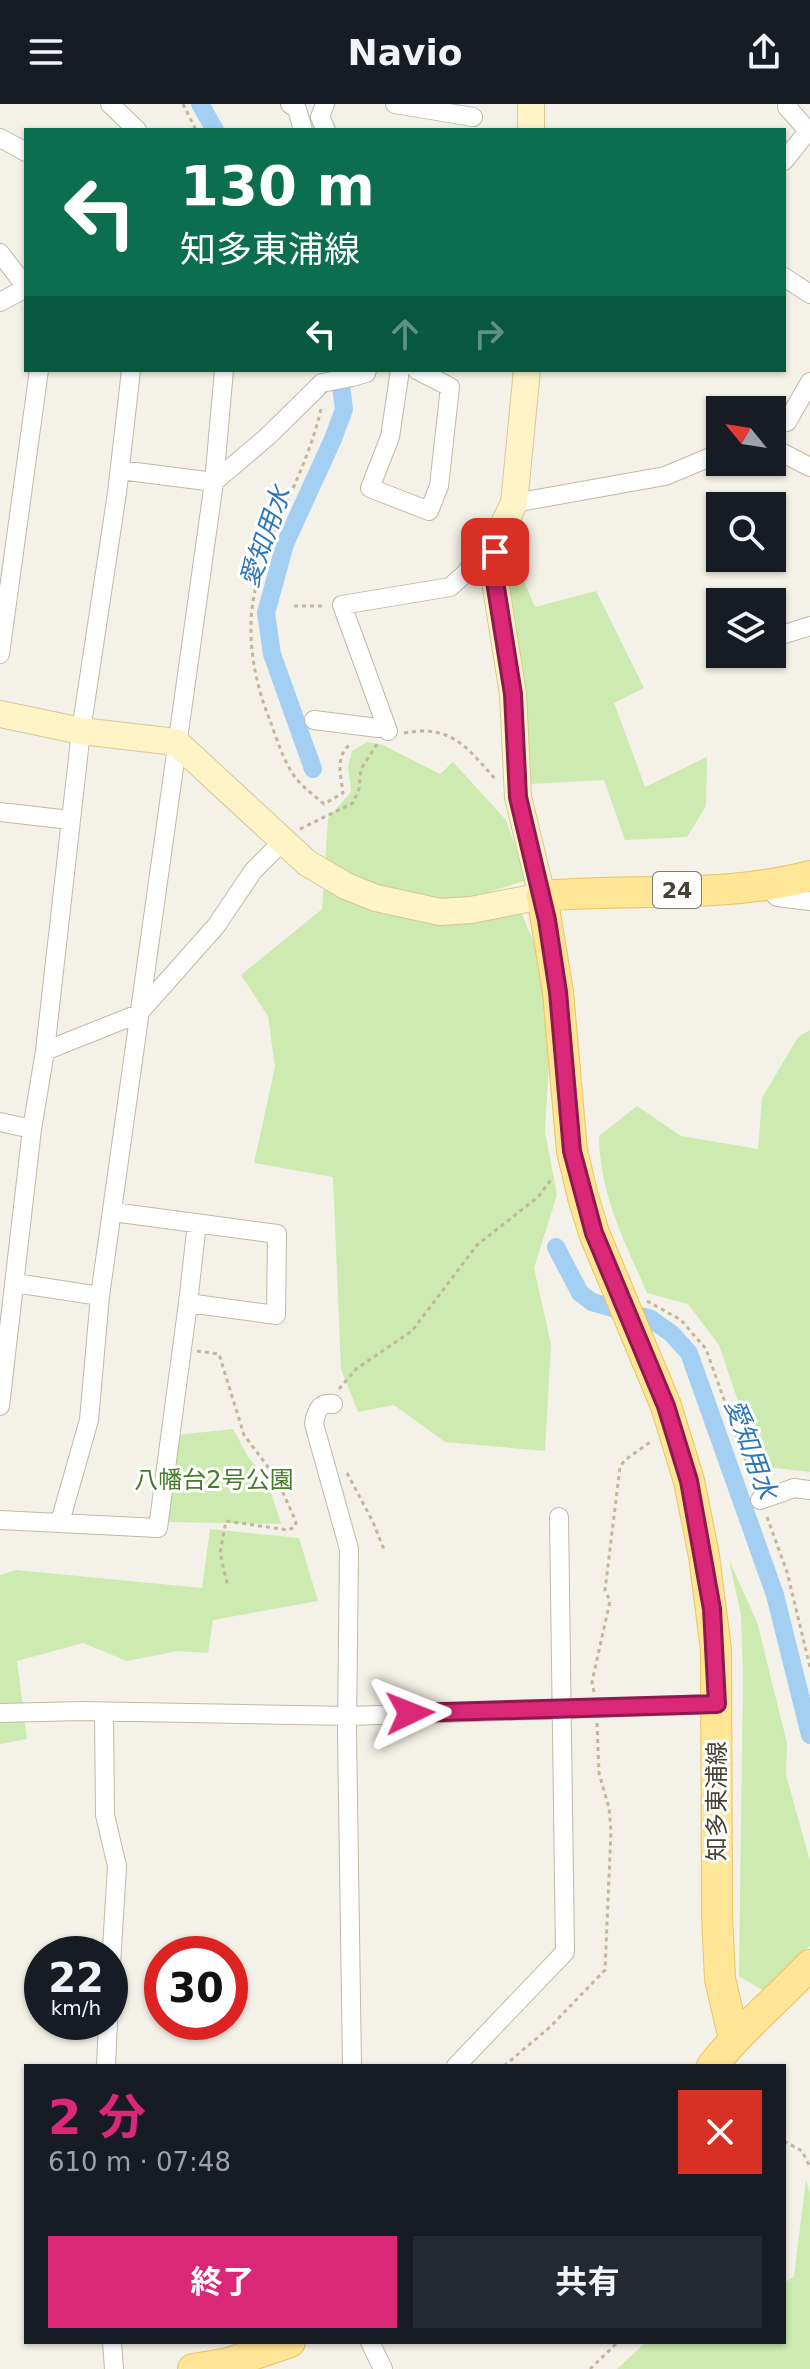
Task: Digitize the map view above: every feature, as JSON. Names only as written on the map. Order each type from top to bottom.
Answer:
[{"type":"main road","name":"24","points":[[542,896],[767,887],[810,876]]},
{"type":"main road","name":"知多東浦線","points":[[542,896],[558,992],[567,1107],[575,1160],[594,1233],[666,1406],[689,1481],[712,1609],[717,1704],[720,1979],[734,2039]]},
{"type":"main road","points":[[714,2064],[734,2039],[810,1965]]},
{"type":"main road","points":[[193,2369],[229,2363],[284,2344]]},
{"type":"street","points":[[110,104],[135,128]]},
{"type":"street","points":[[290,104],[297,109],[302,128]]},
{"type":"street","points":[[325,104],[320,117],[325,128]]},
{"type":"street","points":[[400,104],[474,117]]},
{"type":"street","points":[[531,104],[531,128]]},
{"type":"street","points":[[786,159],[809,132],[787,107],[789,104]]},
{"type":"street","points":[[0,138],[24,151]]},
{"type":"street","points":[[0,253],[24,284]]},
{"type":"street","points":[[786,278],[810,294]]},
{"type":"street","points":[[0,302],[24,288]]},
{"type":"street","points":[[0,654],[39,372]]},
{"type":"street","points":[[0,1406],[81,731],[120,470],[131,372]]},
{"type":"street","points":[[60,1522],[89,1420],[100,1296],[214,482],[224,372]]},
{"type":"street","points":[[399,372],[390,437],[370,488],[429,511],[439,486],[450,387],[421,372]]},
{"type":"street","points":[[0,714],[81,731],[176,742],[307,863],[346,886],[405,906],[440,912],[455,911],[542,896],[518,797],[513,694],[493,569],[498,536],[514,503],[527,372]]},
{"type":"street","points":[[120,470],[214,482],[322,392],[359,373]]},
{"type":"street","points":[[786,422],[810,382]]},
{"type":"street","points":[[786,455],[810,467]]},
{"type":"street","points":[[514,503],[665,476],[706,459]]},
{"type":"street","points":[[384,733],[342,605],[450,587],[467,572],[485,537],[498,536]]},
{"type":"street","points":[[786,634],[810,626]]},
{"type":"street","points":[[314,720],[378,728],[384,733]]},
{"type":"street","points":[[0,812],[70,820]]},
{"type":"street","points":[[45,1051],[138,1014],[216,926],[253,871],[283,842]]},
{"type":"street","points":[[767,887],[777,897],[810,901]]},
{"type":"street","points":[[0,1122],[32,1129]]},
{"type":"street","points":[[113,1212],[277,1234],[276,1315],[188,1303]]},
{"type":"street","points":[[0,1520],[158,1528],[197,1223]]},
{"type":"street","points":[[15,1283],[100,1296]]},
{"type":"street","points":[[333,1404],[322,1405],[318,1409],[314,1424],[349,1549],[347,1732],[352,2064]]},
{"type":"street","points":[[760,1500],[794,1488],[810,1490]]},
{"type":"street","points":[[458,2064],[565,1952],[559,1517]]},
{"type":"street","points":[[0,1713],[349,1716],[717,1704]]},
{"type":"street","points":[[104,1713],[105,1815],[117,1866],[113,1936]]},
{"type":"street","points":[[106,2064],[107,2040]]},
{"type":"street","points":[[112,2344],[114,2369]]},
{"type":"street","points":[[371,2344],[383,2369]]},
{"type":"path","points":[[183,104],[195,128]]},
{"type":"path","points":[[322,392],[310,448],[256,586],[252,615],[253,656],[258,690],[278,743],[298,782],[324,804],[343,793],[340,758],[345,748],[357,740]]},
{"type":"path","points":[[294,606],[342,605]]},
{"type":"path","points":[[369,738],[384,733],[423,730],[450,736],[470,752],[509,794],[518,797]]},
{"type":"path","points":[[283,842],[305,826],[353,803],[359,789],[361,769],[384,733]]},
{"type":"path","points":[[333,1404],[344,1382],[356,1369],[403,1339],[423,1319],[477,1245],[538,1197],[562,1163],[575,1160]]},
{"type":"path","points":[[617,1284],[681,1320],[706,1349],[787,1572],[810,1667]]},
{"type":"path","points":[[182,1348],[219,1354],[244,1435],[277,1479],[296,1522],[295,1527],[288,1530],[226,1521],[220,1553],[228,1587]]},
{"type":"path","points":[[506,2064],[550,2027],[605,1970],[611,1831],[609,1808],[599,1773],[597,1707],[592,1682],[610,1601],[605,1590],[620,1467],[654,1439]]},
{"type":"path","points":[[345,1469],[385,1552]]},
{"type":"path","points":[[786,2142],[802,2151],[810,2167]]},
{"type":"path","points":[[590,2369],[616,2344]]},
{"type":"green space","points":[[518,511],[523,516],[517,564],[535,607],[596,591],[644,688],[614,703],[645,787],[707,757],[706,806],[687,837],[625,840],[604,780],[531,784],[521,693],[498,568]]},
{"type":"green space","points":[[367,742],[383,745],[440,774],[453,762],[506,820],[527,880],[476,896],[521,912],[534,943],[551,1025],[545,1132],[557,1195],[534,1268],[551,1344],[545,1451],[445,1442],[394,1405],[358,1412],[341,1369],[333,1177],[254,1163],[275,1067],[268,1016],[241,975],[322,909],[328,818],[351,792],[348,766],[352,751]]},
{"type":"green space","points":[[810,1030],[810,1472],[760,1466],[719,1345],[688,1304],[647,1293],[609,1198],[600,1158],[599,1136],[637,1106],[681,1136],[758,1149],[762,1098],[798,1037]]},
{"type":"green space","name":"八幡台2号公園","points":[[233,1429],[248,1457],[266,1477],[281,1524],[168,1522],[177,1435]]},
{"type":"green space","points":[[210,1529],[299,1538],[318,1601],[213,1620],[208,1653],[178,1651],[127,1661],[83,1643],[17,1661],[27,1739],[0,1744],[0,1575],[16,1570],[202,1588]]},
{"type":"green space","points":[[729,1560],[757,1622],[787,1743],[786,1775],[810,1861],[810,1946],[764,1991],[739,1976],[743,1677],[741,1615]]},
{"type":"green space","points":[[806,2180],[810,2192],[810,2369],[617,2369],[644,2344],[786,2344],[786,2282],[794,2276]]},
{"type":"waterway","name":"愛知用水","points":[[200,104],[214,128]]},
{"type":"waterway","name":"愛知用水","points":[[313,769],[272,654],[266,613],[285,544],[344,409],[339,372]]},
{"type":"waterway","name":"愛知用水","points":[[556,1247],[580,1293],[592,1302],[651,1319],[672,1334],[689,1353],[775,1595],[810,1735]]},
{"type":"route","points":[[410,1713],[717,1704],[712,1609],[689,1481],[666,1406],[594,1233],[572,1151],[558,992],[547,920],[518,797],[513,694],[493,569],[495,552]]}]
